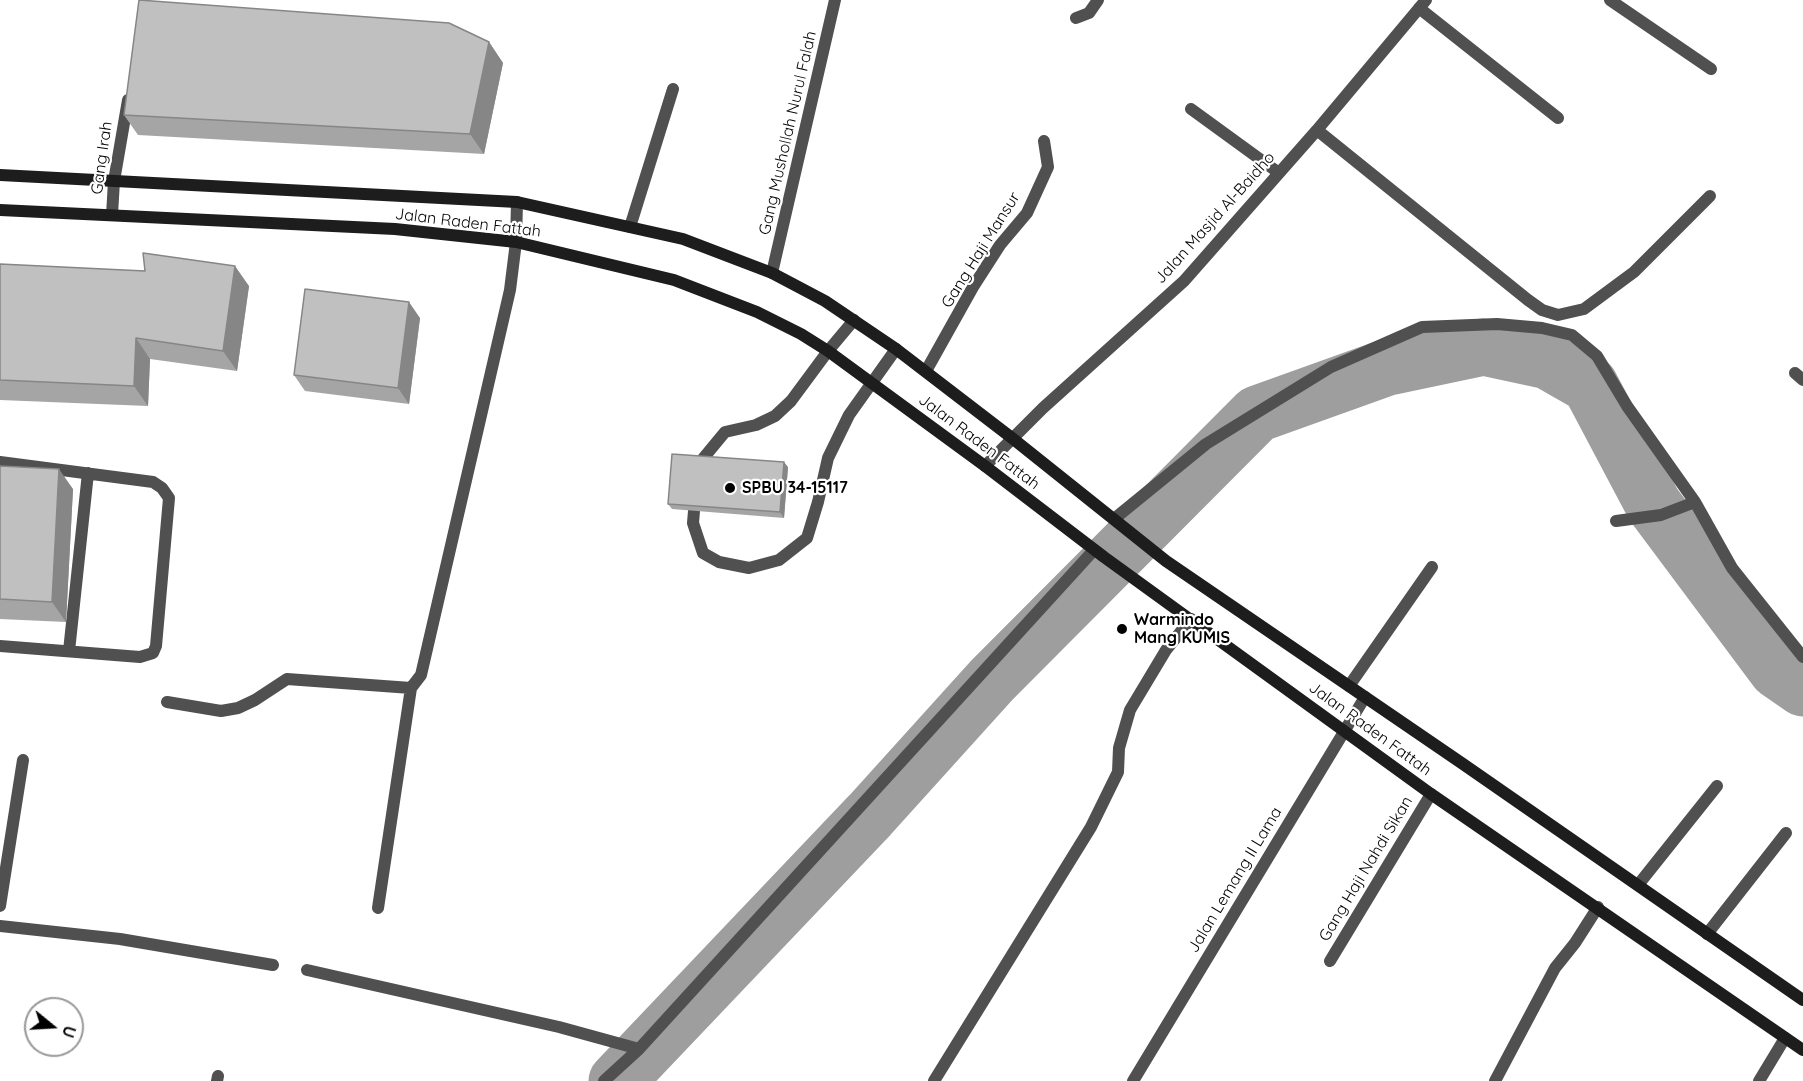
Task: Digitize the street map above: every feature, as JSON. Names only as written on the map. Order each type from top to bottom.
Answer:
[{"type":"main road","name":"Jalan Raden Fattah","points":[[0,175],[517,202],[683,238],[772,273],[825,301],[896,349],[1166,561],[1803,1000]]},
{"type":"main road","name":"Jalan Raden Fattah","points":[[0,210],[394,229],[516,242],[674,280],[757,312],[801,334],[828,351],[985,466],[1099,554],[1431,794],[1803,1050]]},
{"type":"street","name":"Gang Mushollah Nurul Falah","points":[[772,273],[834,0]]},
{"type":"street","points":[[1076,18],[1089,13],[1098,0]]},
{"type":"street","points":[[1610,0],[1711,69]]},
{"type":"street","points":[[1422,4],[1558,118]]},
{"type":"street","name":"Jalan Masjid Al-Baidho","points":[[985,466],[1043,408],[1184,281],[1317,130],[1422,4]]},
{"type":"street","name":"Gang Irah","points":[[112,215],[114,181],[130,89]]},
{"type":"street","points":[[630,227],[673,90]]},
{"type":"street","points":[[1191,109],[1279,173]]},
{"type":"street","points":[[1317,130],[1528,300],[1542,310],[1558,315],[1584,309],[1635,272],[1710,196]]},
{"type":"street","name":"Gang Haji Mansur","points":[[926,371],[984,270],[1000,245],[1027,213],[1048,167],[1044,141]]},
{"type":"street","points":[[378,908],[411,688],[421,675],[510,290],[516,242],[517,202]]},
{"type":"street","points":[[701,461],[725,432],[756,425],[775,416],[791,401],[854,320]]},
{"type":"street","points":[[1119,523],[1206,444],[1331,367],[1422,327],[1497,324],[1542,328],[1572,334],[1597,356],[1627,406],[1693,503],[1732,568],[1803,657]]},
{"type":"street","points":[[694,511],[693,523],[703,553],[719,562],[749,568],[779,560],[807,538],[819,502],[828,458],[849,415],[896,349]]},
{"type":"street","points":[[0,462],[153,482],[162,488],[169,498],[156,646],[153,653],[140,657],[0,646]]},
{"type":"street","points":[[69,651],[87,473]]},
{"type":"street","points":[[1616,521],[1661,515],[1693,503]]},
{"type":"street","points":[[604,1081],[639,1049],[1099,554]]},
{"type":"street","points":[[1349,686],[1432,567]]},
{"type":"street","points":[[934,1081],[1091,827],[1118,772],[1119,748],[1130,710],[1166,650],[1191,619]]},
{"type":"street","points":[[167,702],[221,711],[238,708],[287,679],[411,688]]},
{"type":"street","name":"Jalan Lemang II Lama","points":[[1133,1081],[1365,697]]},
{"type":"street","points":[[0,906],[23,760]]},
{"type":"street","points":[[1638,885],[1717,786]]},
{"type":"street","name":"Gang Haji Nahdi Sikan","points":[[1330,961],[1431,794]]},
{"type":"street","points":[[1707,934],[1786,833]]},
{"type":"street","points":[[1495,1081],[1555,968],[1598,908]]},
{"type":"street","points":[[0,926],[120,939],[273,965]]},
{"type":"street","points":[[307,970],[559,1028],[639,1049]]},
{"type":"street","points":[[1759,1081],[1785,1038]]},
{"type":"building","points":[[139,0],[449,23],[489,42],[470,134],[124,115]]},
{"type":"building","points":[[143,253],[235,266],[223,351],[136,338],[134,386],[0,380],[0,264],[145,271]]},
{"type":"building","points":[[305,289],[409,302],[398,388],[294,375]]},
{"type":"building","name":"SPBU 34-15117","points":[[672,454],[784,462],[780,512],[668,504]]},
{"type":"building","points":[[0,466],[59,469],[52,602],[0,599]]},
{"type":"waterway","points":[[617,1081],[870,815],[992,680],[1257,414],[1388,367],[1483,347],[1548,361],[1590,385],[1653,504],[1777,670],[1803,688]]},
{"type":"place","name":"SPBU 34-15117","points":[[730,488]]},
{"type":"place","name":"Warmindo Mang KUMIS","points":[[1122,629]]}]
